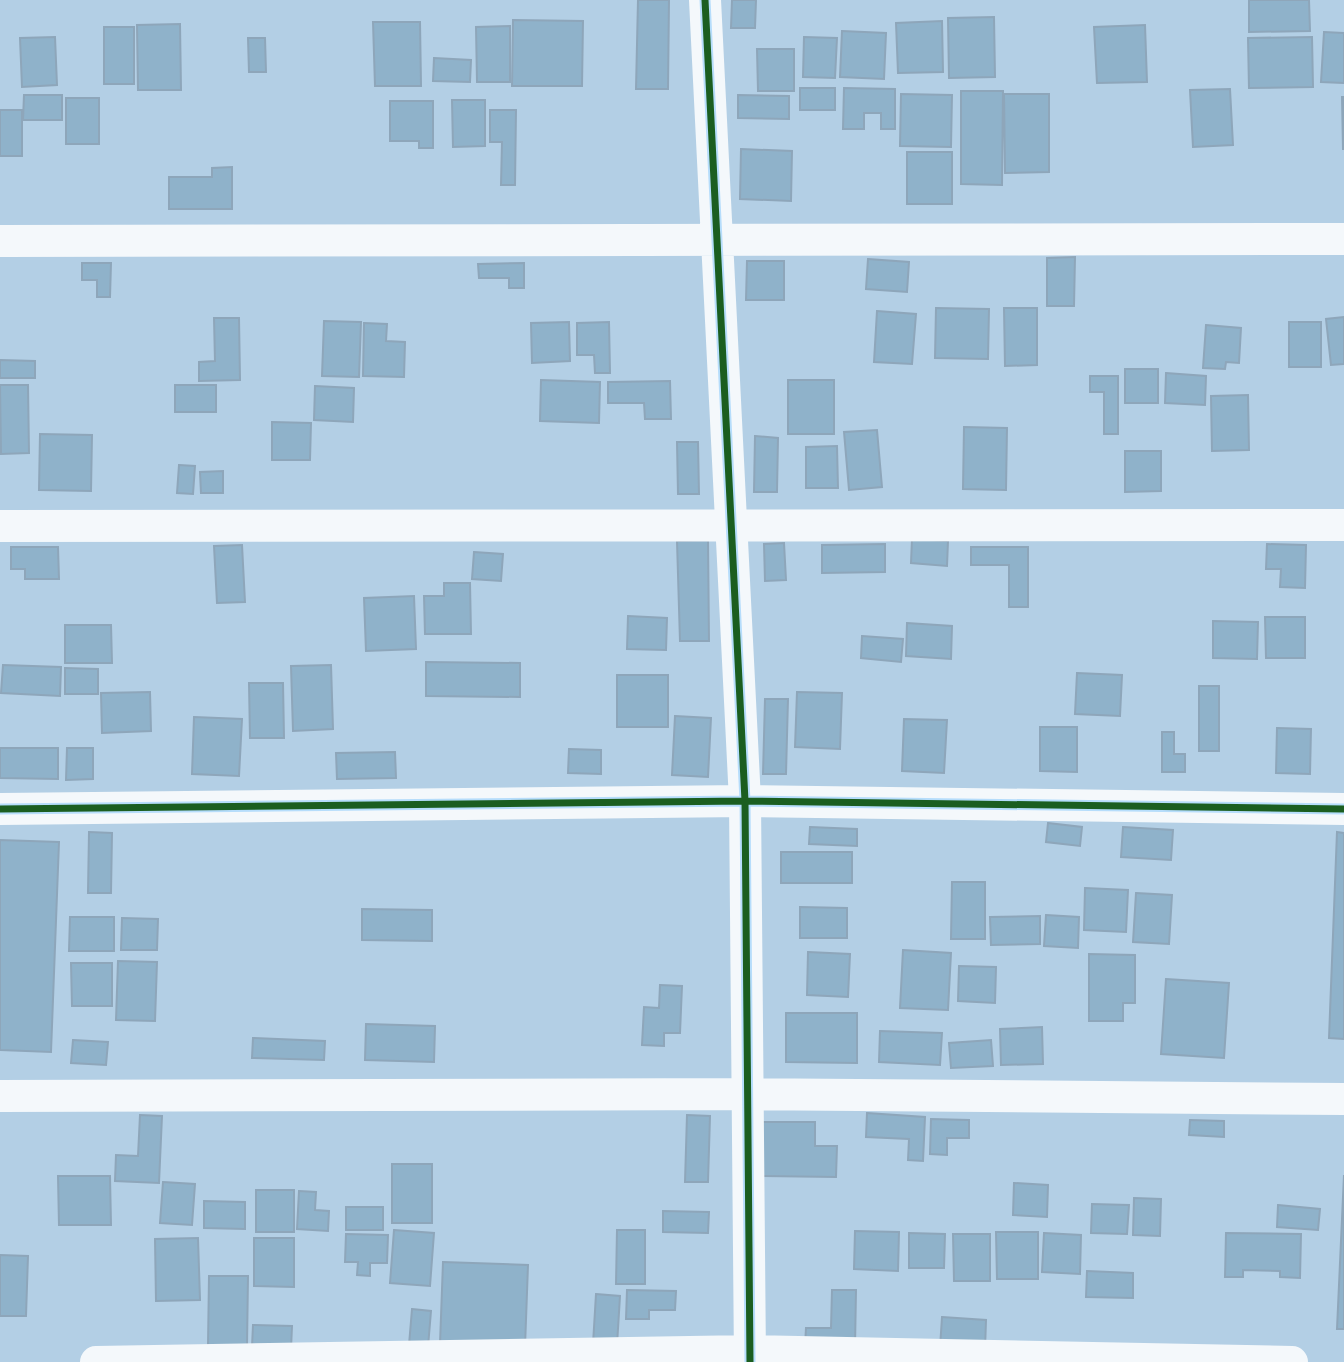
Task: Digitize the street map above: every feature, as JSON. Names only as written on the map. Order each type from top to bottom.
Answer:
[{"type":"street","points":[[705,0],[745,800],[750,1356]]},
{"type":"street","points":[[0,241],[1344,239]]},
{"type":"street","points":[[0,526],[1344,525]]},
{"type":"street","points":[[0,809],[745,800],[1344,809]]},
{"type":"street","points":[[0,1096],[747,1094],[1344,1099]]},
{"type":"street","points":[[96,1362],[750,1356],[1292,1362]]},
{"type":"building","points":[[638,0],[669,0],[668,89],[636,89]]},
{"type":"building","points":[[732,0],[756,0],[755,28],[731,28]]},
{"type":"building","points":[[1249,0],[1309,0],[1310,31],[1249,32]]},
{"type":"building","points":[[994,17],[995,77],[949,78],[948,18]]},
{"type":"building","points":[[513,20],[583,21],[582,86],[512,86]]},
{"type":"building","points":[[942,21],[943,72],[898,73],[896,23]]},
{"type":"building","points":[[373,22],[420,22],[421,86],[375,86]]},
{"type":"building","points":[[180,24],[181,90],[138,90],[137,25]]},
{"type":"building","points":[[1145,25],[1147,82],[1097,83],[1094,27]]},
{"type":"building","points":[[510,26],[510,82],[477,82],[476,27]]},
{"type":"building","points":[[104,27],[134,27],[134,84],[104,84]]},
{"type":"building","points":[[842,31],[886,33],[884,79],[840,77]]},
{"type":"building","points":[[1324,32],[1344,33],[1344,83],[1321,82]]},
{"type":"building","points":[[55,37],[57,85],[22,87],[20,38]]},
{"type":"building","points":[[804,37],[837,38],[835,78],[803,77]]},
{"type":"building","points":[[1312,37],[1313,87],[1249,88],[1248,38]]},
{"type":"building","points":[[248,38],[265,38],[266,72],[249,72]]},
{"type":"building","points":[[757,49],[794,49],[794,91],[758,91]]},
{"type":"building","points":[[434,58],[471,60],[470,82],[433,81]]},
{"type":"building","points":[[800,88],[835,88],[835,110],[800,110]]},
{"type":"building","points":[[844,88],[895,89],[895,129],[881,129],[881,113],[864,113],[864,129],[843,129]]},
{"type":"building","points":[[1230,89],[1233,145],[1193,147],[1190,90]]},
{"type":"building","points":[[961,91],[1003,91],[1002,185],[961,184]]},
{"type":"building","points":[[901,94],[952,95],[951,147],[900,146]]},
{"type":"building","points":[[1004,94],[1049,94],[1049,172],[1005,173]]},
{"type":"building","points":[[24,95],[62,95],[62,120],[23,120]]},
{"type":"building","points":[[738,95],[789,96],[789,119],[738,118]]},
{"type":"building","points":[[1344,97],[1344,149],[1343,149]]},
{"type":"building","points":[[66,98],[99,98],[99,144],[66,144]]},
{"type":"building","points":[[452,100],[485,100],[485,146],[453,147]]},
{"type":"building","points":[[390,101],[433,101],[433,148],[419,148],[419,141],[390,141]]},
{"type":"building","points":[[0,110],[22,110],[22,156],[0,156]]},
{"type":"building","points":[[490,110],[516,110],[515,185],[501,185],[502,142],[490,142]]},
{"type":"building","points":[[741,149],[792,151],[791,201],[740,199]]},
{"type":"building","points":[[907,152],[952,152],[952,204],[907,204]]},
{"type":"building","points":[[232,167],[232,209],[169,209],[169,177],[212,177],[212,168]]},
{"type":"building","points":[[1075,257],[1074,306],[1047,306],[1047,258]]},
{"type":"building","points":[[868,259],[909,262],[907,292],[866,289]]},
{"type":"building","points":[[747,261],[784,261],[784,300],[746,300]]},
{"type":"building","points":[[82,263],[111,263],[110,297],[97,297],[97,280],[82,280]]},
{"type":"building","points":[[524,263],[524,288],[509,288],[509,278],[479,278],[478,264]]},
{"type":"building","points":[[936,308],[989,309],[988,359],[935,358]]},
{"type":"building","points":[[1004,308],[1037,308],[1037,365],[1005,366]]},
{"type":"building","points":[[877,311],[916,314],[912,364],[874,362]]},
{"type":"building","points":[[1344,317],[1344,364],[1331,365],[1326,319]]},
{"type":"building","points":[[214,318],[239,318],[240,380],[199,381],[199,362],[215,361]]},
{"type":"building","points":[[324,321],[361,322],[359,377],[322,376]]},
{"type":"building","points":[[569,322],[570,361],[532,363],[531,323]]},
{"type":"building","points":[[609,322],[610,373],[595,373],[594,355],[577,355],[577,323]]},
{"type":"building","points":[[1289,322],[1321,322],[1321,367],[1289,367]]},
{"type":"building","points":[[364,323],[387,324],[386,341],[405,342],[404,377],[363,376]]},
{"type":"building","points":[[1206,325],[1241,328],[1239,363],[1226,362],[1225,369],[1203,368]]},
{"type":"building","points":[[0,360],[35,361],[35,378],[0,378]]},
{"type":"building","points":[[1125,369],[1158,369],[1158,403],[1125,403]]},
{"type":"building","points":[[1166,373],[1206,376],[1205,405],[1165,403]]},
{"type":"building","points":[[1090,376],[1118,376],[1118,434],[1104,434],[1104,392],[1090,392]]},
{"type":"building","points":[[541,380],[600,382],[599,423],[540,421]]},
{"type":"building","points":[[788,380],[834,380],[834,434],[788,434]]},
{"type":"building","points":[[670,381],[671,419],[645,419],[644,403],[608,403],[608,382]]},
{"type":"building","points":[[0,385],[28,385],[29,453],[1,454]]},
{"type":"building","points":[[175,385],[216,385],[216,412],[175,412]]},
{"type":"building","points":[[315,386],[354,388],[353,422],[314,420]]},
{"type":"building","points":[[1248,395],[1249,450],[1212,451],[1211,396]]},
{"type":"building","points":[[272,422],[311,423],[310,460],[272,460]]},
{"type":"building","points":[[964,427],[1007,428],[1006,490],[963,489]]},
{"type":"building","points":[[877,430],[882,487],[849,490],[844,432]]},
{"type":"building","points":[[40,434],[92,435],[91,491],[39,490]]},
{"type":"building","points":[[755,436],[778,438],[777,492],[754,492]]},
{"type":"building","points":[[677,442],[698,442],[699,494],[678,494]]},
{"type":"building","points":[[837,446],[838,488],[806,488],[806,447]]},
{"type":"building","points":[[1125,451],[1161,451],[1161,491],[1125,492]]},
{"type":"building","points":[[179,465],[195,466],[193,494],[177,493]]},
{"type":"building","points":[[223,471],[223,493],[201,493],[200,472]]},
{"type":"building","points":[[912,539],[948,541],[947,566],[911,563]]},
{"type":"building","points":[[708,540],[709,641],[680,641],[677,541]]},
{"type":"building","points":[[784,543],[786,580],[765,581],[764,544]]},
{"type":"building","points":[[885,544],[885,572],[822,573],[822,545]]},
{"type":"building","points":[[1267,544],[1306,545],[1305,588],[1280,587],[1281,569],[1266,569]]},
{"type":"building","points":[[242,545],[245,602],[217,603],[214,546]]},
{"type":"building","points":[[11,547],[58,547],[59,579],[25,579],[25,569],[11,569]]},
{"type":"building","points":[[971,547],[1028,547],[1028,607],[1009,607],[1009,565],[971,565]]},
{"type":"building","points":[[474,552],[503,554],[501,581],[472,579]]},
{"type":"building","points":[[444,583],[470,583],[471,634],[425,634],[424,596],[444,596]]},
{"type":"building","points":[[414,596],[416,649],[366,651],[364,598]]},
{"type":"building","points":[[628,616],[667,618],[666,650],[627,649]]},
{"type":"building","points":[[1265,617],[1305,617],[1305,658],[1266,658]]},
{"type":"building","points":[[1213,621],[1258,622],[1257,659],[1213,658]]},
{"type":"building","points":[[907,623],[952,626],[951,659],[906,656]]},
{"type":"building","points":[[65,625],[111,625],[112,663],[65,663]]},
{"type":"building","points":[[862,636],[903,639],[901,662],[861,658]]},
{"type":"building","points":[[426,662],[520,663],[520,697],[426,696]]},
{"type":"building","points":[[3,665],[61,667],[60,696],[1,693]]},
{"type":"building","points":[[331,665],[333,729],[293,731],[291,666]]},
{"type":"building","points":[[65,668],[98,669],[98,694],[65,694]]},
{"type":"building","points":[[1077,673],[1122,675],[1120,716],[1075,714]]},
{"type":"building","points":[[617,675],[668,675],[668,727],[617,727]]},
{"type":"building","points":[[249,683],[283,683],[284,738],[250,738]]},
{"type":"building","points":[[1199,686],[1219,686],[1219,751],[1199,751]]},
{"type":"building","points":[[150,692],[151,731],[102,733],[101,693]]},
{"type":"building","points":[[797,692],[842,693],[840,749],[795,747]]},
{"type":"building","points":[[765,699],[788,699],[786,774],[763,774]]},
{"type":"building","points":[[675,716],[711,718],[708,777],[672,775]]},
{"type":"building","points":[[194,717],[242,719],[239,776],[192,774]]},
{"type":"building","points":[[904,719],[947,720],[944,773],[902,771]]},
{"type":"building","points":[[1040,727],[1077,727],[1077,772],[1040,771]]},
{"type":"building","points":[[1277,728],[1311,729],[1310,774],[1276,773]]},
{"type":"building","points":[[1162,732],[1174,732],[1174,754],[1185,754],[1185,772],[1162,772]]},
{"type":"building","points":[[0,748],[58,748],[58,779],[0,778]]},
{"type":"building","points":[[67,748],[93,748],[93,779],[66,780]]},
{"type":"building","points":[[569,749],[601,750],[601,774],[568,773]]},
{"type":"building","points":[[395,752],[396,778],[337,779],[336,753]]},
{"type":"building","points":[[1048,823],[1082,827],[1080,846],[1046,842]]},
{"type":"building","points":[[810,827],[857,829],[857,846],[809,844]]},
{"type":"building","points":[[1123,827],[1173,830],[1171,860],[1121,857]]},
{"type":"building","points":[[89,832],[112,833],[111,893],[88,893]]},
{"type":"building","points":[[1337,832],[1344,833],[1344,1039],[1329,1038]]},
{"type":"building","points":[[0,840],[59,842],[51,1052],[0,1050]]},
{"type":"building","points":[[781,852],[852,852],[852,883],[781,883]]},
{"type":"building","points":[[952,882],[985,882],[985,939],[951,939]]},
{"type":"building","points":[[1085,888],[1128,890],[1126,932],[1084,930]]},
{"type":"building","points":[[1136,893],[1172,895],[1169,944],[1133,942]]},
{"type":"building","points":[[800,907],[847,908],[847,938],[800,938]]},
{"type":"building","points":[[362,909],[432,910],[432,941],[362,940]]},
{"type":"building","points":[[1046,915],[1079,917],[1078,948],[1044,946]]},
{"type":"building","points":[[1040,916],[1040,944],[991,945],[990,917]]},
{"type":"building","points":[[70,917],[114,917],[114,951],[69,951]]},
{"type":"building","points":[[122,918],[158,919],[157,950],[121,950]]},
{"type":"building","points":[[903,950],[951,953],[948,1010],[900,1008]]},
{"type":"building","points":[[808,952],[850,954],[848,997],[807,995]]},
{"type":"building","points":[[1089,954],[1135,955],[1135,1003],[1123,1003],[1123,1021],[1089,1021]]},
{"type":"building","points":[[118,961],[157,962],[155,1021],[116,1020]]},
{"type":"building","points":[[71,963],[112,963],[112,1006],[72,1006]]},
{"type":"building","points":[[959,966],[996,967],[995,1003],[958,1001]]},
{"type":"building","points":[[1166,979],[1229,983],[1224,1058],[1161,1054]]},
{"type":"building","points":[[660,985],[682,986],[680,1033],[664,1033],[664,1046],[642,1045],[644,1007],[659,1008]]},
{"type":"building","points":[[786,1013],[857,1013],[857,1063],[786,1062]]},
{"type":"building","points":[[366,1024],[435,1026],[434,1062],[365,1060]]},
{"type":"building","points":[[1042,1027],[1043,1064],[1001,1065],[1000,1029]]},
{"type":"building","points":[[880,1031],[942,1033],[940,1065],[879,1062]]},
{"type":"building","points":[[253,1038],[325,1041],[324,1060],[252,1058]]},
{"type":"building","points":[[73,1040],[108,1042],[106,1065],[71,1063]]},
{"type":"building","points":[[991,1040],[993,1066],[951,1068],[949,1043]]},
{"type":"building","points":[[867,1113],[925,1117],[923,1161],[908,1160],[909,1139],[866,1137]]},
{"type":"building","points":[[140,1115],[162,1116],[159,1183],[115,1181],[116,1155],[138,1156]]},
{"type":"building","points":[[687,1115],[710,1116],[708,1182],[685,1182]]},
{"type":"building","points":[[931,1119],[969,1120],[969,1138],[947,1138],[947,1155],[930,1154]]},
{"type":"building","points":[[1190,1120],[1224,1121],[1224,1137],[1189,1135]]},
{"type":"building","points":[[760,1122],[815,1122],[815,1146],[837,1146],[836,1177],[760,1176]]},
{"type":"building","points":[[392,1164],[432,1164],[432,1223],[392,1223]]},
{"type":"building","points":[[1344,1175],[1344,1329],[1337,1329]]},
{"type":"building","points":[[58,1176],[110,1176],[111,1225],[59,1225]]},
{"type":"building","points":[[163,1182],[195,1184],[192,1225],[160,1223]]},
{"type":"building","points":[[1014,1183],[1048,1185],[1047,1217],[1013,1215]]},
{"type":"building","points":[[256,1190],[294,1190],[294,1232],[256,1232]]},
{"type":"building","points":[[299,1191],[316,1192],[315,1210],[329,1211],[328,1231],[297,1229]]},
{"type":"building","points":[[1134,1198],[1161,1199],[1160,1236],[1133,1235]]},
{"type":"building","points":[[204,1201],[245,1202],[245,1229],[204,1228]]},
{"type":"building","points":[[1092,1204],[1129,1205],[1127,1234],[1091,1233]]},
{"type":"building","points":[[1278,1205],[1320,1209],[1318,1230],[1277,1227]]},
{"type":"building","points":[[346,1207],[383,1207],[383,1230],[346,1230]]},
{"type":"building","points":[[663,1211],[709,1212],[708,1233],[663,1232]]},
{"type":"building","points":[[394,1230],[434,1233],[430,1286],[390,1283]]},
{"type":"building","points":[[617,1230],[645,1230],[645,1284],[616,1284]]},
{"type":"building","points":[[855,1231],[899,1232],[898,1271],[854,1269]]},
{"type":"building","points":[[996,1232],[1038,1232],[1038,1279],[997,1279]]},
{"type":"building","points":[[909,1233],[945,1234],[944,1268],[909,1268]]},
{"type":"building","points":[[1044,1233],[1081,1235],[1080,1274],[1042,1272]]},
{"type":"building","points":[[1226,1233],[1301,1234],[1300,1278],[1280,1277],[1280,1271],[1243,1270],[1243,1277],[1225,1277]]},
{"type":"building","points":[[346,1234],[388,1235],[387,1263],[370,1263],[370,1276],[357,1275],[358,1262],[345,1262]]},
{"type":"building","points":[[953,1234],[990,1234],[990,1281],[954,1281]]},
{"type":"building","points":[[198,1238],[200,1300],[156,1301],[155,1239]]},
{"type":"building","points":[[254,1238],[294,1238],[294,1287],[254,1286]]},
{"type":"building","points":[[0,1255],[28,1256],[26,1316],[0,1316]]},
{"type":"building","points":[[443,1262],[528,1265],[525,1347],[440,1344]]},
{"type":"building","points":[[1087,1271],[1133,1273],[1133,1298],[1086,1297]]},
{"type":"building","points":[[209,1276],[248,1276],[247,1346],[208,1346]]},
{"type":"building","points":[[627,1290],[676,1291],[675,1310],[649,1310],[649,1319],[626,1319]]},
{"type":"building","points":[[832,1290],[856,1290],[855,1347],[805,1346],[806,1328],[831,1328]]},
{"type":"building","points":[[596,1294],[620,1296],[617,1345],[593,1344]]},
{"type":"building","points":[[412,1309],[431,1311],[428,1347],[409,1345]]},
{"type":"building","points":[[942,1317],[986,1320],[985,1350],[940,1348]]},
{"type":"building","points":[[253,1325],[292,1326],[291,1349],[252,1347]]},
{"type":"cycle path","points":[[705,0],[745,801],[750,1362]]},
{"type":"cycle path","points":[[0,809],[745,801],[1344,809]]}]
